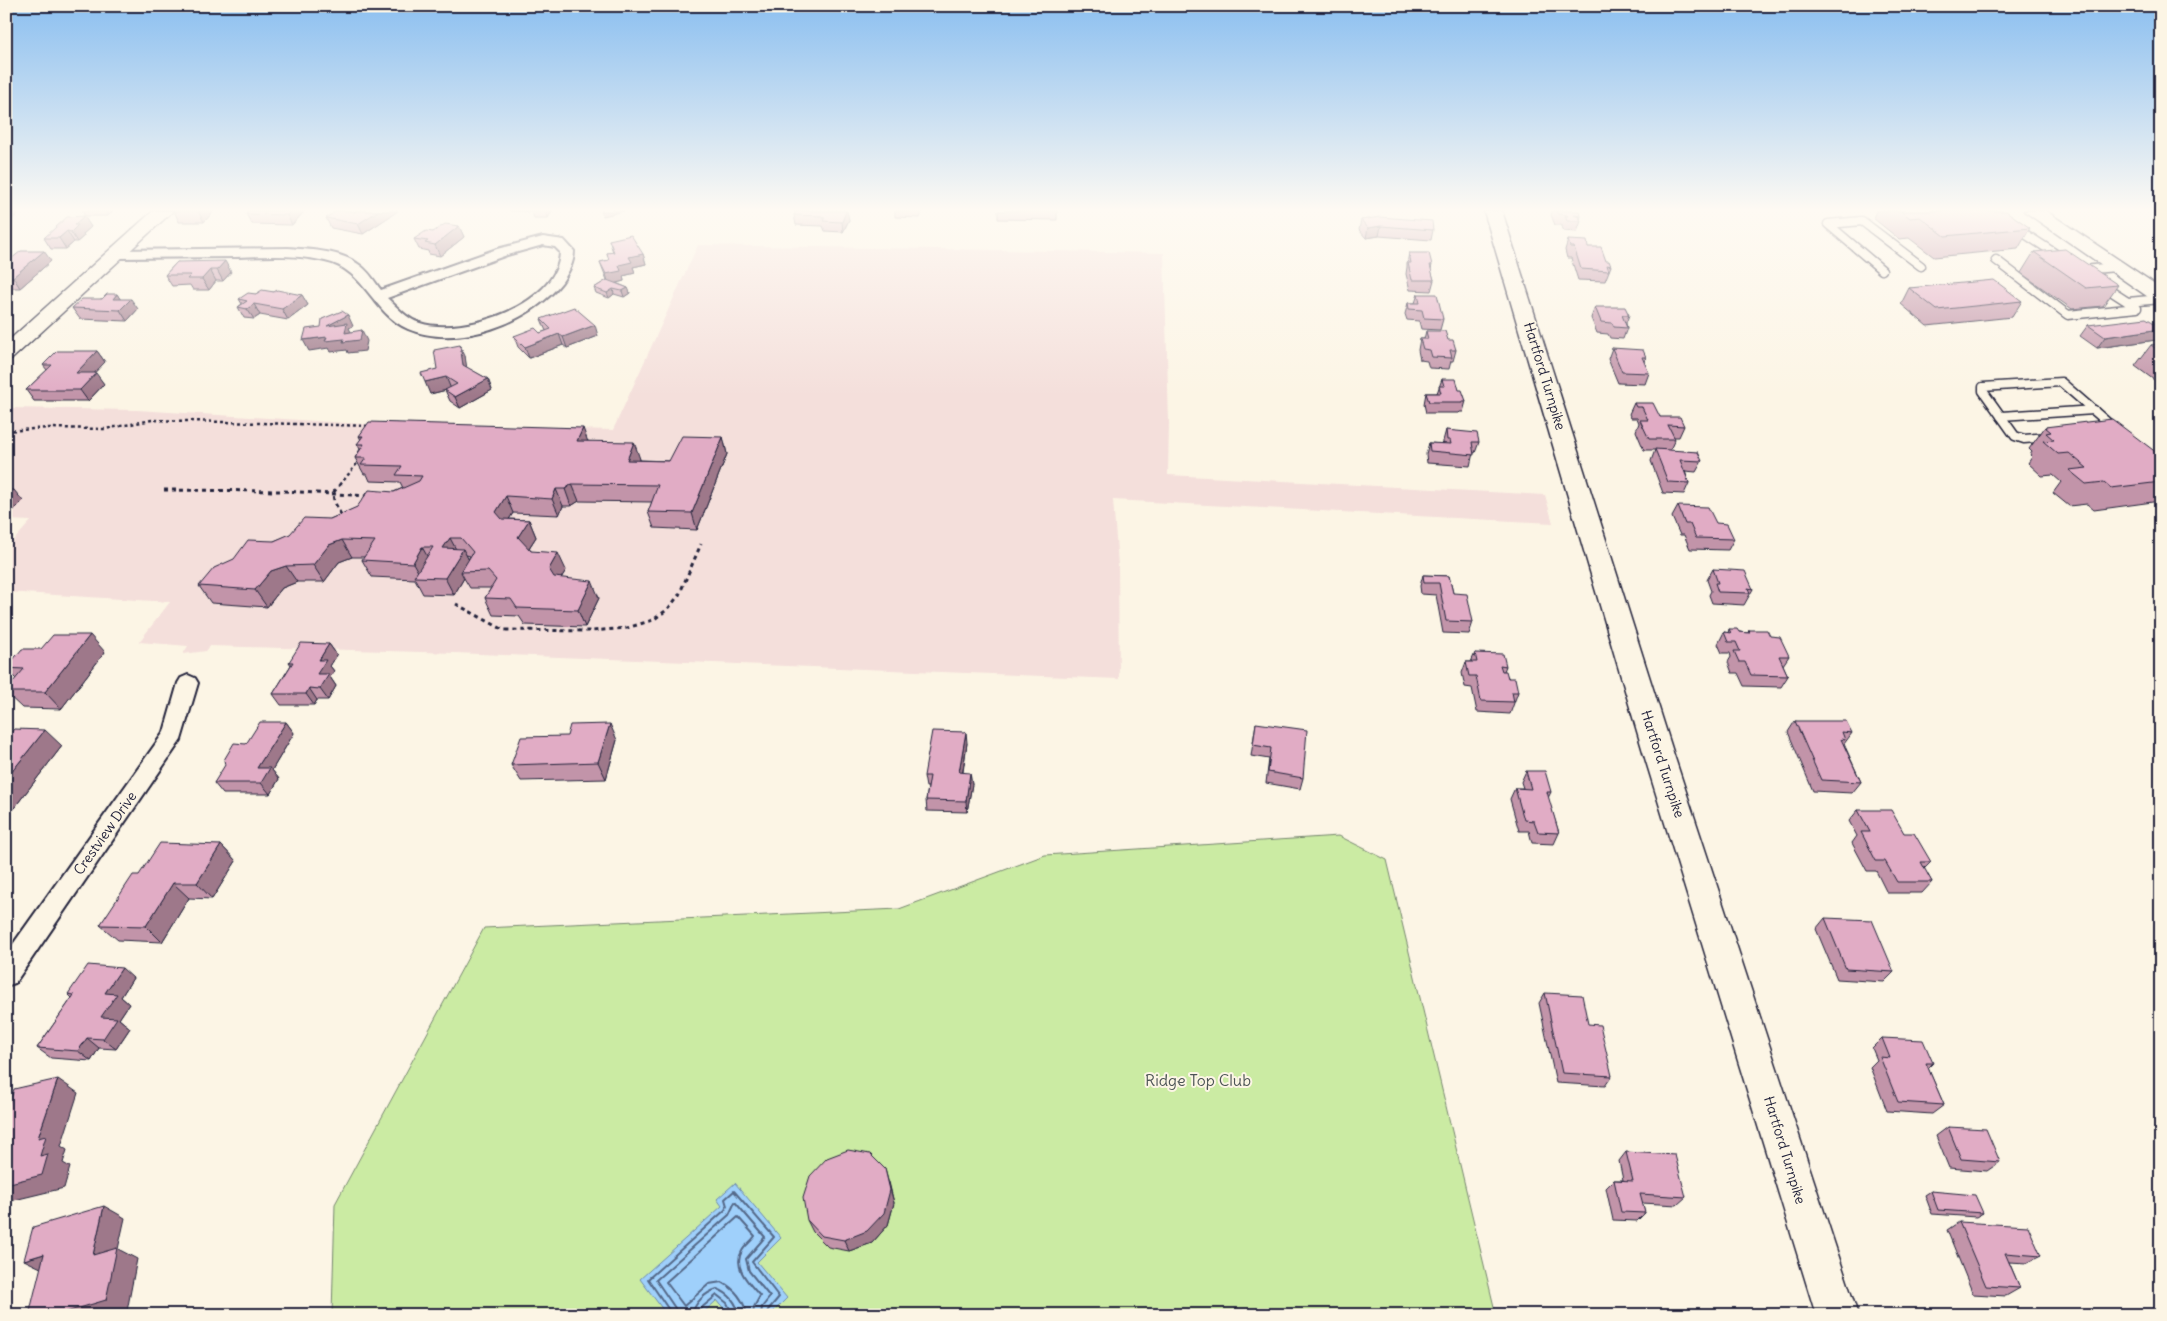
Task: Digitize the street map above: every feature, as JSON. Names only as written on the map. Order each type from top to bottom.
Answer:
[{"type":"main road","points":[[6,354],[96,273]]},
{"type":"main road","name":"Hartford Turnpike","points":[[1512,273],[1659,755],[1837,1315]]},
{"type":"main road","points":[[2124,273],[2161,298]]},
{"type":"street","points":[[358,273],[396,315],[416,326],[446,331],[483,327],[523,309],[544,295],[561,273]]},
{"type":"street","points":[[378,296],[444,273]]},
{"type":"street","name":"Crestview Drive","points":[[6,975],[174,734],[188,684]]},
{"type":"lane","points":[[2013,273],[2068,315],[2137,308],[2097,281]]},
{"type":"lane","points":[[2084,273],[2089,276]]},
{"type":"lane","points":[[2128,302],[2161,298]]},
{"type":"lane","points":[[2061,436],[2019,438],[1983,391],[1983,387],[2057,381],[2066,385],[2124,437]]},
{"type":"lane","points":[[2001,416],[2094,410]]},
{"type":"lane","points":[[2108,432],[2117,431]]},
{"type":"path","points":[[6,431],[48,428],[105,429],[152,420],[375,426]]},
{"type":"path","points":[[346,524],[334,501],[333,494],[364,454]]},
{"type":"path","points":[[164,490],[376,496]]},
{"type":"path","points":[[456,604],[504,630],[592,631],[627,628],[653,620],[668,609],[679,596],[701,544]]},
{"type":"shaded area","points":[[685,273],[1165,273],[1169,422],[1168,475],[1545,495],[1553,523],[1113,500],[1118,565],[1119,679],[455,653],[210,646],[206,651],[183,654],[188,646],[139,642],[170,602],[6,592],[6,549],[31,521],[6,520],[6,408],[137,410],[364,424],[613,430]]},
{"type":"green space","name":"Ridge Top Club","points":[[1339,836],[1387,860],[1496,1315],[332,1315],[335,1204],[484,928],[899,909],[1045,855]]},
{"type":"water","points":[[735,1183],[781,1238],[757,1262],[787,1298],[770,1315],[729,1315],[717,1300],[701,1315],[667,1315],[640,1279],[722,1206],[717,1199]]},
{"type":"building","points":[[6,273],[18,273],[13,277],[6,277]]},
{"type":"building","points":[[167,273],[208,273],[202,279],[187,279],[191,275],[165,275]]},
{"type":"building","points":[[1410,273],[1432,273],[1434,280],[1412,280]]},
{"type":"building","points":[[2064,273],[2100,273],[2118,285],[2086,288]]},
{"type":"building","points":[[607,280],[628,288],[622,291],[613,289],[607,293],[594,288]]},
{"type":"building","points":[[1994,280],[2022,301],[1937,310],[1909,288]]},
{"type":"building","points":[[262,290],[274,292],[277,290],[302,295],[282,309],[254,304],[247,309],[238,307],[247,301],[239,299],[248,293],[256,294]]},
{"type":"building","points":[[107,294],[117,294],[113,299],[131,299],[120,310],[72,308],[82,299],[102,299]]},
{"type":"building","points":[[1418,294],[1437,294],[1443,319],[1424,318],[1422,310],[1409,309],[1408,303],[1420,303]]},
{"type":"building","points":[[574,307],[595,325],[563,337],[559,334],[525,347],[514,336],[535,328],[540,333],[551,329],[541,319]]},
{"type":"building","points":[[1595,307],[1625,307],[1629,315],[1622,315],[1627,328],[1614,327],[1612,323],[1601,322]]},
{"type":"building","points":[[342,311],[348,315],[327,326],[347,323],[345,333],[362,330],[360,340],[343,342],[344,339],[325,341],[327,337],[303,340],[306,329],[321,327],[322,319]]},
{"type":"building","points":[[2146,318],[2161,327],[2161,329],[2105,337],[2088,325]]},
{"type":"building","points":[[1426,331],[1445,331],[1448,340],[1453,340],[1456,350],[1450,350],[1452,358],[1432,357],[1430,350],[1423,349],[1420,339],[1428,339]]},
{"type":"building","points":[[2161,344],[2161,352],[2151,345]]},
{"type":"building","points":[[460,345],[463,365],[488,379],[455,397],[445,390],[457,384],[446,377],[425,382],[421,373],[437,369],[434,350]]},
{"type":"building","points":[[1612,348],[1643,350],[1646,357],[1642,357],[1649,373],[1622,372]]},
{"type":"building","points":[[57,351],[97,351],[76,373],[96,373],[80,390],[26,390],[52,365],[43,365]]},
{"type":"building","points":[[1442,379],[1456,379],[1459,390],[1462,390],[1466,401],[1429,402],[1426,393],[1441,393],[1439,386],[1444,386]]},
{"type":"building","points":[[1634,403],[1653,403],[1660,417],[1680,417],[1684,426],[1668,425],[1675,439],[1649,439],[1640,420],[1648,420],[1642,407],[1636,407]]},
{"type":"building","points":[[2112,419],[2161,456],[2161,482],[2111,488],[2104,482],[2086,484],[2069,470],[2087,468],[2069,453],[2058,454],[2043,441],[2054,440],[2046,433],[2051,432],[2045,427]]},
{"type":"building","points":[[369,422],[583,428],[577,441],[634,442],[627,460],[669,461],[682,436],[723,437],[692,513],[648,512],[658,485],[572,484],[565,489],[556,489],[552,499],[506,496],[496,512],[502,519],[529,520],[518,537],[531,551],[558,553],[549,569],[554,577],[592,581],[578,610],[517,608],[511,599],[485,598],[496,580],[488,571],[461,572],[473,552],[461,538],[450,538],[443,548],[463,549],[445,578],[414,577],[433,547],[422,547],[413,563],[362,560],[375,541],[342,540],[329,545],[313,565],[286,566],[271,571],[255,590],[199,586],[214,568],[234,559],[248,540],[274,541],[290,534],[304,518],[330,519],[357,507],[369,490],[394,492],[419,481],[422,476],[396,475],[402,466],[361,465],[366,458],[355,458],[364,444],[357,444],[363,436],[359,436]]},
{"type":"building","points":[[1446,430],[1477,433],[1479,442],[1472,442],[1474,455],[1430,451],[1429,443],[1451,444],[1450,440],[1447,440]]},
{"type":"building","points":[[1655,449],[1698,452],[1702,461],[1680,460],[1689,483],[1668,482]]},
{"type":"building","points":[[6,490],[14,490],[6,497]]},
{"type":"building","points":[[1678,506],[1708,507],[1716,523],[1727,524],[1734,539],[1696,538],[1690,524],[1685,524]]},
{"type":"building","points":[[1713,569],[1745,571],[1753,589],[1748,588],[1750,593],[1718,592],[1715,583],[1718,583]]},
{"type":"building","points":[[1423,575],[1449,576],[1453,593],[1467,594],[1473,622],[1446,621],[1439,583],[1424,583]]},
{"type":"building","points":[[1729,629],[1750,633],[1749,630],[1767,630],[1770,636],[1780,637],[1789,656],[1779,656],[1788,676],[1751,675],[1745,662],[1739,662],[1734,651],[1740,651],[1736,642],[1728,642],[1724,632],[1731,633]]},
{"type":"building","points":[[53,635],[90,635],[45,692],[6,692],[24,669],[6,668],[22,649],[41,649]]},
{"type":"building","points":[[301,643],[329,644],[319,660],[326,660],[317,674],[329,674],[320,689],[309,688],[306,694],[273,694],[293,662],[289,662]]},
{"type":"building","points":[[1475,653],[1503,654],[1506,666],[1500,665],[1502,671],[1506,671],[1508,678],[1515,678],[1518,692],[1512,692],[1514,702],[1481,701],[1476,676],[1469,676],[1466,662],[1477,662]]},
{"type":"building","points":[[1795,721],[1846,721],[1852,733],[1842,732],[1845,740],[1841,739],[1861,782],[1821,780]]},
{"type":"building","points":[[260,722],[286,722],[257,768],[270,768],[261,783],[214,783],[225,765],[224,760],[234,743],[246,744]]},
{"type":"building","points":[[1256,723],[1307,730],[1303,778],[1268,772],[1271,748],[1253,745]]},
{"type":"building","points":[[610,724],[598,762],[511,765],[521,737],[567,736],[570,725]]},
{"type":"building","points":[[14,729],[45,730],[6,779],[6,738]]},
{"type":"building","points":[[932,731],[966,732],[959,772],[970,773],[966,801],[926,800],[930,776],[924,776]]},
{"type":"building","points":[[1526,771],[1545,771],[1551,792],[1547,792],[1559,833],[1538,832],[1534,821],[1524,820],[1515,788],[1531,789]]},
{"type":"building","points":[[1858,810],[1891,810],[1904,833],[1914,833],[1931,862],[1921,862],[1932,882],[1897,882],[1885,861],[1876,861],[1861,832],[1870,832]]},
{"type":"building","points":[[160,843],[221,845],[197,883],[173,883],[146,926],[100,925],[133,875],[139,875]]},
{"type":"building","points":[[1825,918],[1872,920],[1894,972],[1846,969]]},
{"type":"building","points":[[88,965],[122,968],[105,993],[117,994],[101,1017],[117,1018],[103,1039],[87,1038],[78,1051],[37,1048],[74,995],[68,994]]},
{"type":"building","points":[[1545,993],[1582,995],[1588,1024],[1600,1025],[1612,1076],[1562,1073]]},
{"type":"building","points":[[1882,1038],[1923,1040],[1933,1063],[1926,1063],[1944,1105],[1898,1102],[1880,1057],[1890,1058]]},
{"type":"building","points":[[58,1079],[38,1138],[46,1136],[40,1156],[48,1154],[42,1175],[6,1184],[6,1113],[14,1089]]},
{"type":"building","points":[[1948,1127],[1986,1129],[2000,1162],[1961,1159]]},
{"type":"building","points":[[848,1150],[870,1154],[885,1169],[890,1190],[884,1213],[867,1231],[844,1240],[822,1236],[807,1220],[803,1198],[810,1176],[827,1158]]},
{"type":"building","points":[[1626,1152],[1675,1155],[1686,1197],[1640,1194],[1645,1213],[1621,1212],[1614,1180],[1633,1181]]},
{"type":"building","points":[[1931,1191],[1975,1195],[1983,1213],[1938,1210]]},
{"type":"building","points":[[104,1206],[93,1255],[117,1248],[106,1300],[56,1315],[29,1315],[44,1254],[24,1260],[33,1227]]},
{"type":"building","points":[[1959,1222],[2028,1226],[2041,1256],[2005,1253],[2020,1288],[1986,1286]]}]
